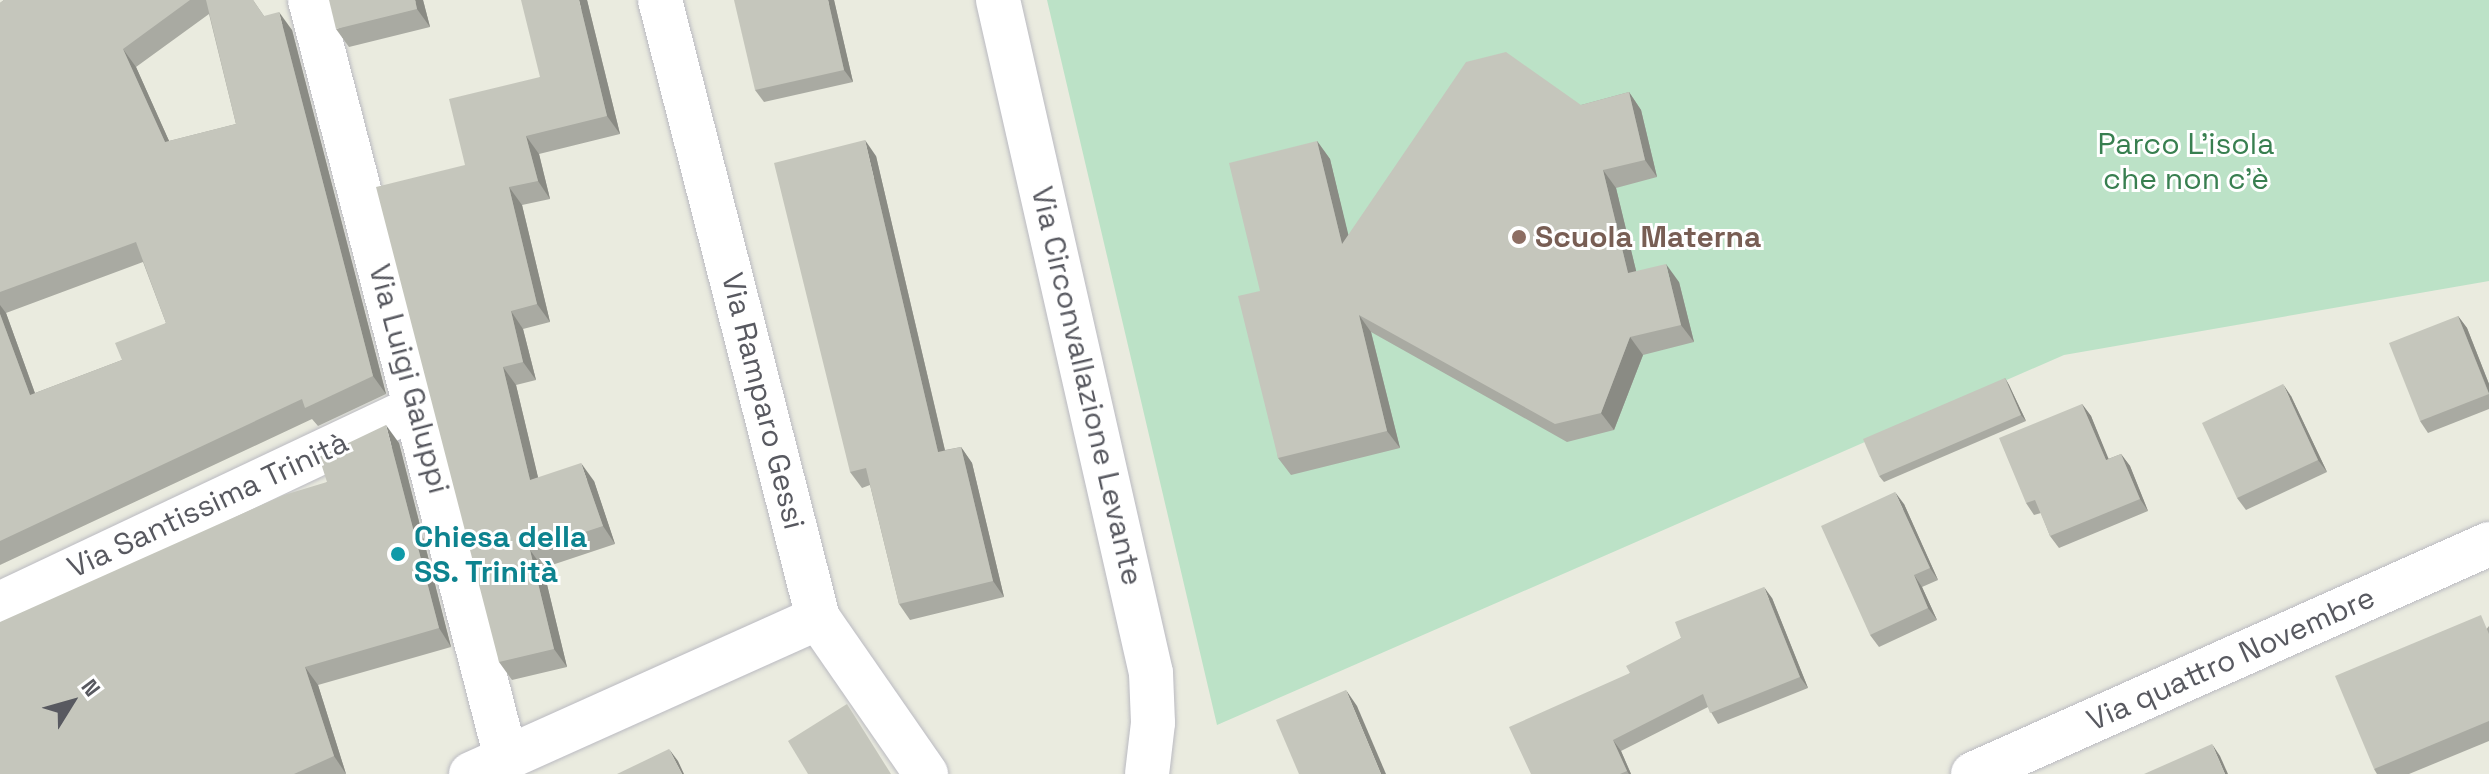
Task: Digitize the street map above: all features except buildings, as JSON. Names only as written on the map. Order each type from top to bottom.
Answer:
[{"type":"street","name":"Via Luigi Galuppi","points":[[310,0],[417,407],[488,766]]},
{"type":"street","name":"Via Ramparo Gessi","points":[[660,0],[818,618],[926,774]]},
{"type":"street","name":"Via Circonvallazione Levante","points":[[998,0],[1151,673],[1153,723],[1147,774]]},
{"type":"street","name":"Via Santissima Trinità","points":[[0,604],[417,407]]},
{"type":"street","name":"Via quattro Novembre","points":[[1973,774],[2489,544]]},
{"type":"street","points":[[488,766],[818,618]]},
{"type":"green space","name":"Parco L'isola che non c'è","points":[[1047,0],[2489,0],[2489,281],[2064,355],[1217,725]]},
{"type":"place","name":"Scuola Materna","points":[[1519,237]]},
{"type":"place","name":"Chiesa della SS. Trinità","points":[[398,554]]}]
